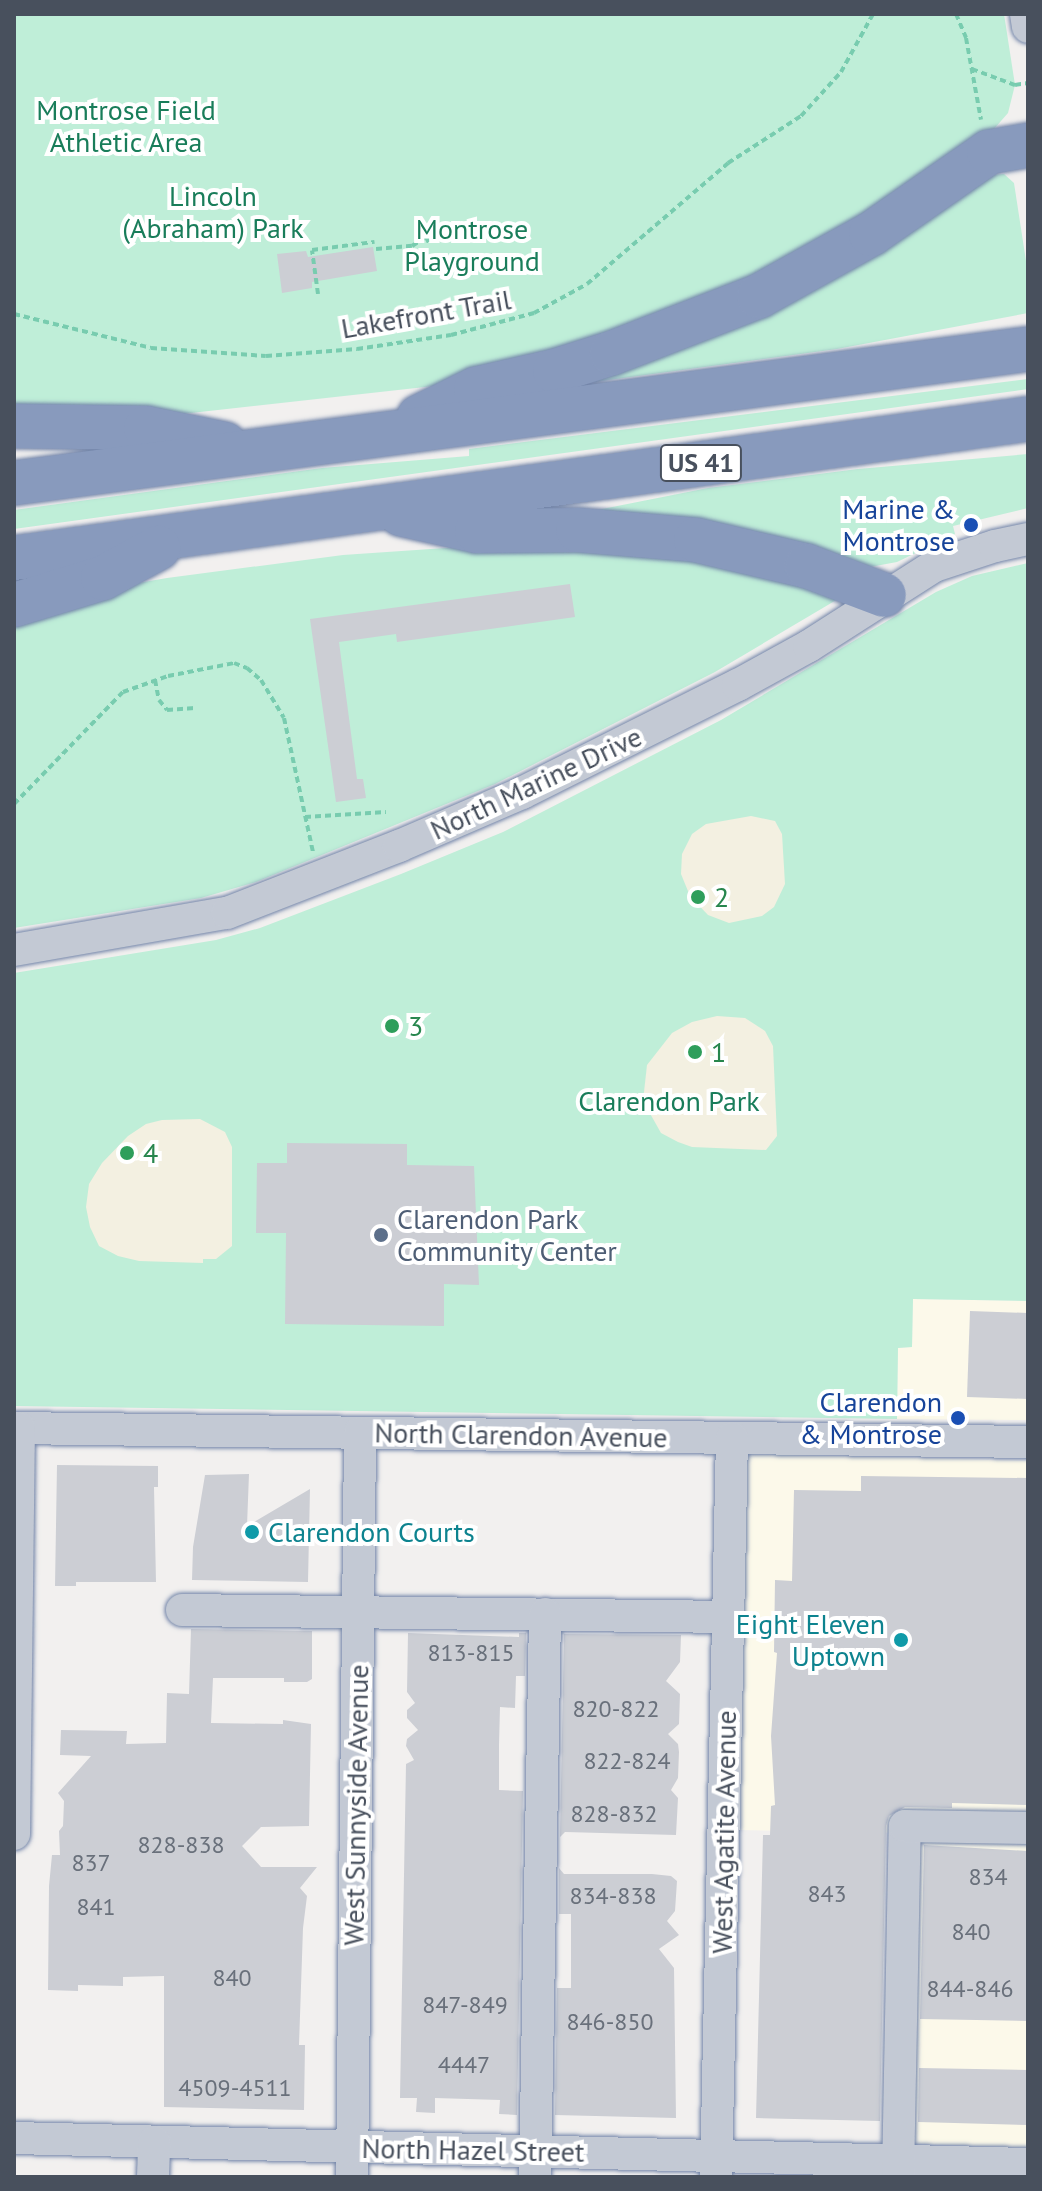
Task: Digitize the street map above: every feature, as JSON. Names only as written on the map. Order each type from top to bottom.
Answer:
[{"type":"highway","points":[[385,433],[476,389],[555,371],[612,353],[759,296],[871,234],[989,152],[1028,145]]},
{"type":"highway","points":[[14,483],[1028,349]]},
{"type":"highway","name":"US 41","points":[[14,558],[1028,419]]},
{"type":"highway","points":[[14,426],[146,428],[258,451]]},
{"type":"highway","points":[[375,508],[477,531],[578,530],[696,540],[807,566],[884,595]]},
{"type":"highway","points":[[14,605],[103,578],[177,537]]},
{"type":"street","points":[[1026,14],[1028,27]]},
{"type":"street","name":"North Marine Drive","points":[[14,950],[227,913],[399,846],[522,793],[738,685],[809,646],[884,595],[944,562],[1028,539]]},
{"type":"street","points":[[14,1834],[29,1696],[16,1428]]},
{"type":"street","name":"North Clarendon Avenue","points":[[16,1428],[1028,1442]]},
{"type":"street","name":"West Sunnyside Avenue","points":[[353,2162],[360,1433]]},
{"type":"street","name":"West Agatite Avenue","points":[[716,2167],[732,1438]]},
{"type":"street","points":[[182,1610],[728,1617]]},
{"type":"street","points":[[535,2164],[545,1614]]},
{"type":"street","points":[[898,2169],[905,1826],[1028,1828]]},
{"type":"street","name":"North Hazel Street","points":[[14,2138],[154,2142],[353,2162],[898,2169],[1028,2164]]},
{"type":"street","points":[[153,2177],[154,2142]]},
{"type":"path","name":"Lakefront Trail","points":[[14,314],[151,348],[266,356],[357,349],[451,335],[534,313],[567,298],[608,268],[728,163],[801,116],[841,72],[873,14]]},
{"type":"path","points":[[956,14],[972,69],[982,124]]},
{"type":"path","points":[[972,69],[1015,85],[1028,83]]},
{"type":"path","points":[[376,249],[412,246],[426,237],[429,243]]},
{"type":"path","points":[[318,294],[312,250],[374,242]]},
{"type":"path","points":[[14,804],[123,692],[155,680],[234,663],[247,668],[261,680],[284,718],[314,858]]},
{"type":"path","points":[[155,680],[159,700],[167,710],[195,708]]},
{"type":"path","points":[[305,817],[386,812]]},
{"type":"shaded area","points":[[913,1299],[1028,1301],[1028,1420],[897,1419],[898,1348],[912,1347]]},
{"type":"shaded area","points":[[747,1454],[1028,1461],[1028,2148],[902,2143],[908,1833],[739,1830]]},
{"type":"green space","name":"Lincoln (Abraham) Park","points":[[14,14],[1004,14],[1015,85],[1008,113],[994,129],[771,275],[461,383],[155,417],[14,415]]},
{"type":"green space","points":[[1004,174],[1014,183],[1028,274],[1028,313],[837,349],[564,386],[989,175]]},
{"type":"green space","points":[[1028,379],[1028,389],[14,529],[14,510],[322,468],[469,456],[469,449]]},
{"type":"green space","points":[[1028,454],[1028,508],[953,526],[955,534],[897,562],[859,569],[577,514],[708,488],[858,469]]},
{"type":"green space","points":[[504,544],[710,556],[838,599],[715,672],[495,784],[256,882],[201,898],[14,928],[14,618],[115,587],[167,578],[343,555]]},
{"type":"green space","name":"Clarendon Park","points":[[1028,563],[1028,1301],[913,1299],[912,1347],[898,1348],[897,1419],[14,1406],[14,973],[216,940],[260,928],[401,874],[503,832],[721,720],[936,592],[972,576]]},
{"type":"sand","points":[[751,816],[775,821],[782,834],[785,884],[774,907],[762,916],[729,923],[708,915],[690,896],[681,874],[682,854],[692,834],[706,824]]},
{"type":"sand","points":[[717,1016],[745,1018],[765,1031],[773,1046],[777,1136],[766,1150],[692,1147],[678,1142],[661,1133],[643,1101],[647,1065],[672,1033],[692,1022]]},
{"type":"sand","points":[[200,1119],[225,1132],[232,1147],[232,1246],[216,1259],[203,1259],[203,1263],[139,1261],[118,1256],[99,1246],[90,1227],[86,1207],[89,1184],[102,1163],[128,1136],[146,1124],[162,1120]]},
{"type":"building","points":[[373,247],[377,271],[312,282],[312,288],[282,293],[277,254],[306,251],[308,257]]},
{"type":"building","points":[[570,584],[575,617],[397,642],[396,634],[339,642],[357,779],[363,779],[366,798],[336,802],[310,619]]},
{"type":"building","name":"Clarendon Park Community Center","points":[[287,1143],[407,1144],[407,1165],[474,1166],[479,1285],[444,1284],[444,1326],[285,1324],[286,1233],[256,1233],[257,1163],[287,1163]]},
{"type":"building","points":[[970,1311],[1028,1313],[1028,1399],[967,1397]]},
{"type":"building","points":[[57,1465],[158,1466],[158,1487],[154,1487],[156,1582],[76,1582],[76,1586],[55,1586]]},
{"type":"building","name":"Clarendon Courts","points":[[249,1474],[247,1526],[310,1489],[308,1582],[192,1580],[193,1547],[205,1475]]},
{"type":"building","name":"Eight Eleven Uptown","points":[[861,1476],[1028,1478],[1028,1805],[952,1803],[952,1808],[905,1807],[889,1816],[886,1826],[880,2121],[756,2118],[763,1835],[770,1835],[771,1806],[775,1805],[771,1736],[777,1653],[774,1652],[775,1580],[792,1581],[794,1490],[861,1491]]},
{"type":"building","points":[[191,1629],[312,1631],[312,1679],[307,1682],[284,1682],[284,1678],[213,1678],[211,1723],[283,1724],[283,1720],[311,1724],[309,1826],[261,1827],[242,1846],[261,1867],[317,1867],[300,1888],[307,1896],[299,2045],[305,2045],[304,2110],[164,2107],[164,1976],[123,1977],[123,1986],[78,1985],[78,1991],[48,1990],[49,1886],[52,1855],[60,1855],[59,1831],[63,1826],[64,1801],[58,1793],[91,1756],[60,1755],[61,1730],[127,1731],[126,1744],[166,1743],[167,1693],[189,1694]]},
{"type":"building","points":[[408,1633],[519,1637],[519,1633],[526,1633],[525,1676],[516,1676],[515,1708],[500,1707],[499,1745],[499,1790],[523,1791],[517,2115],[499,2114],[500,2100],[435,2098],[435,2113],[416,2112],[417,2098],[400,2098],[406,1764],[414,1760],[406,1746],[407,1739],[418,1730],[407,1718],[407,1710],[415,1703],[407,1692]]},
{"type":"building","points":[[564,1634],[681,1635],[680,1662],[666,1681],[680,1694],[679,1724],[668,1734],[678,1744],[679,1752],[678,1778],[671,1790],[678,1798],[676,1835],[565,1832],[560,1837]]},
{"type":"building","points":[[924,1845],[1028,1851],[1028,2021],[920,2019]]},
{"type":"building","points":[[559,1868],[564,1874],[652,1874],[671,1876],[677,1881],[675,1911],[667,1921],[679,1935],[659,1949],[674,1968],[676,2118],[555,2115],[557,1988],[571,1988],[571,1914],[559,1914]]},
{"type":"building","points":[[919,2068],[1028,2070],[1028,2125],[918,2122]]},
{"type":"place","name":"Marine & Montrose","points":[[971,525]]},
{"type":"place","name":"2","points":[[698,897]]},
{"type":"place","name":"3","points":[[392,1026]]},
{"type":"place","name":"1","points":[[695,1052]]},
{"type":"place","name":"4","points":[[127,1153]]},
{"type":"place","name":"Clarendon Park Community Center","points":[[381,1235]]},
{"type":"place","name":"Clarendon & Montrose","points":[[958,1418]]},
{"type":"place","name":"Clarendon Courts","points":[[252,1532]]},
{"type":"place","name":"Eight Eleven Uptown","points":[[901,1640]]},
{"type":"park label","name":"Montrose Field Athletic Area","points":[[126,126]]},
{"type":"park label","name":"Montrose Playground","points":[[472,245]]}]
